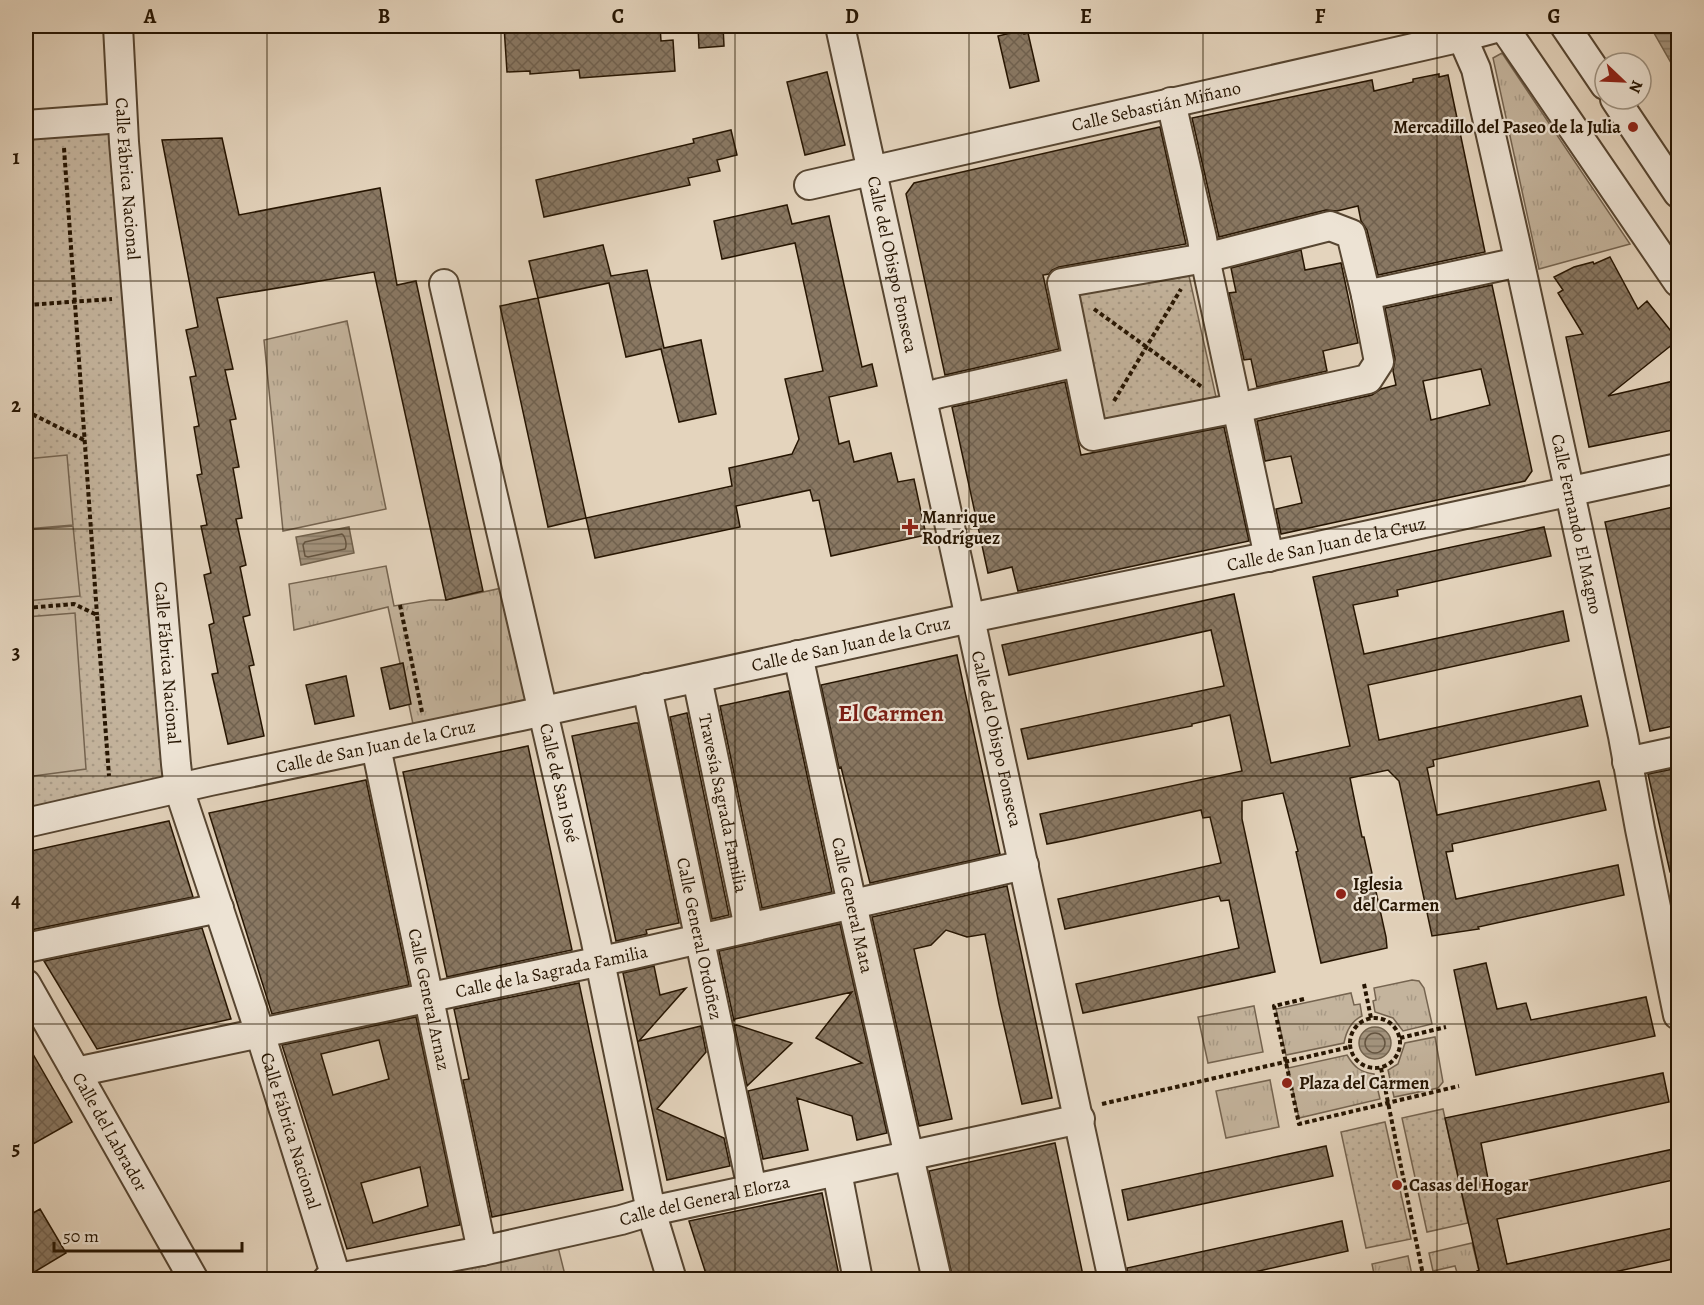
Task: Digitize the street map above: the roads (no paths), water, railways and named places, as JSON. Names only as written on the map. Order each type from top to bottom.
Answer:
[{"type":"street","name":"Calle Fábrica Nacional","points":[[118,26],[122,118],[179,789],[260,1033],[332,1278]]},
{"type":"street","name":"Calle del Obispo Fonseca","points":[[840,26],[1079,1114],[1113,1280]]},
{"type":"street","points":[[1503,26],[1678,282]]},
{"type":"street","name":"Calle Sebastián Miñano","points":[[809,185],[1503,26]]},
{"type":"street","points":[[1564,26],[1593,68]]},
{"type":"street","name":"Calle Fernando El Magno","points":[[1462,37],[1476,69],[1570,492],[1623,736],[1678,1015]]},
{"type":"street","points":[[1171,102],[1202,238],[1196,259],[1228,410],[1269,557]]},
{"type":"street","points":[[1623,111],[1678,193]]},
{"type":"street","points":[[26,125],[122,118]]},
{"type":"street","points":[[1330,226],[1351,234],[1366,296],[1379,362],[1368,379],[1228,410],[1093,436],[1062,283],[1196,259],[1330,226]]},
{"type":"street","points":[[1366,296],[1519,262]]},
{"type":"street","name":"Calle de San José","points":[[444,284],[600,961],[651,1210],[672,1280]]},
{"type":"street","points":[[922,398],[1077,362]]},
{"type":"street","name":"Calle de San Juan de la Cruz","points":[[26,822],[1678,468]]},
{"type":"street","name":"Calle General Mata","points":[[798,655],[937,1280]]},
{"type":"street","name":"Travesía Sagrada Familia","points":[[697,678],[749,928]]},
{"type":"street","name":"Calle General Ordoñez","points":[[647,688],[752,1190]]},
{"type":"street","name":"Calle General Arnaz","points":[[376,747],[482,1251]]},
{"type":"street","points":[[1627,762],[1678,751]]},
{"type":"street","name":"Calle de la Sagrada Familia","points":[[76,1072],[600,961],[1024,865]]},
{"type":"street","points":[[26,948],[219,908]]},
{"type":"street","name":"Calle del Labrador","points":[[26,984],[194,1280]]},
{"type":"street","name":"Calle del General Elorza","points":[[332,1278],[482,1251],[621,1220],[651,1210],[910,1156],[1079,1114]]},
{"type":"street","points":[[837,1172],[858,1280]]},
{"type":"water","points":[[1650,26],[1678,26],[1678,74],[1674,68]]},
{"type":"water","points":[[349,527],[354,553],[301,565],[296,537]]},
{"type":"water","points":[[1375,1027],[1386,1032],[1391,1043],[1386,1054],[1375,1059],[1364,1054],[1359,1043],[1364,1032]]},
{"type":"place","name":"Mercadillo del Paseo de la Julia","points":[[1633,127]]},
{"type":"place","name":"Manrique Rodríguez","points":[[910,527]]},
{"type":"place","name":"Iglesia del Carmen","points":[[1341,894]]},
{"type":"place","name":"Plaza del Carmen","points":[[1287,1083]]},
{"type":"place","name":"Casas del Hogar","points":[[1397,1185]]},
{"type":"district","name":"El Carmen","points":[[891,713]]}]
